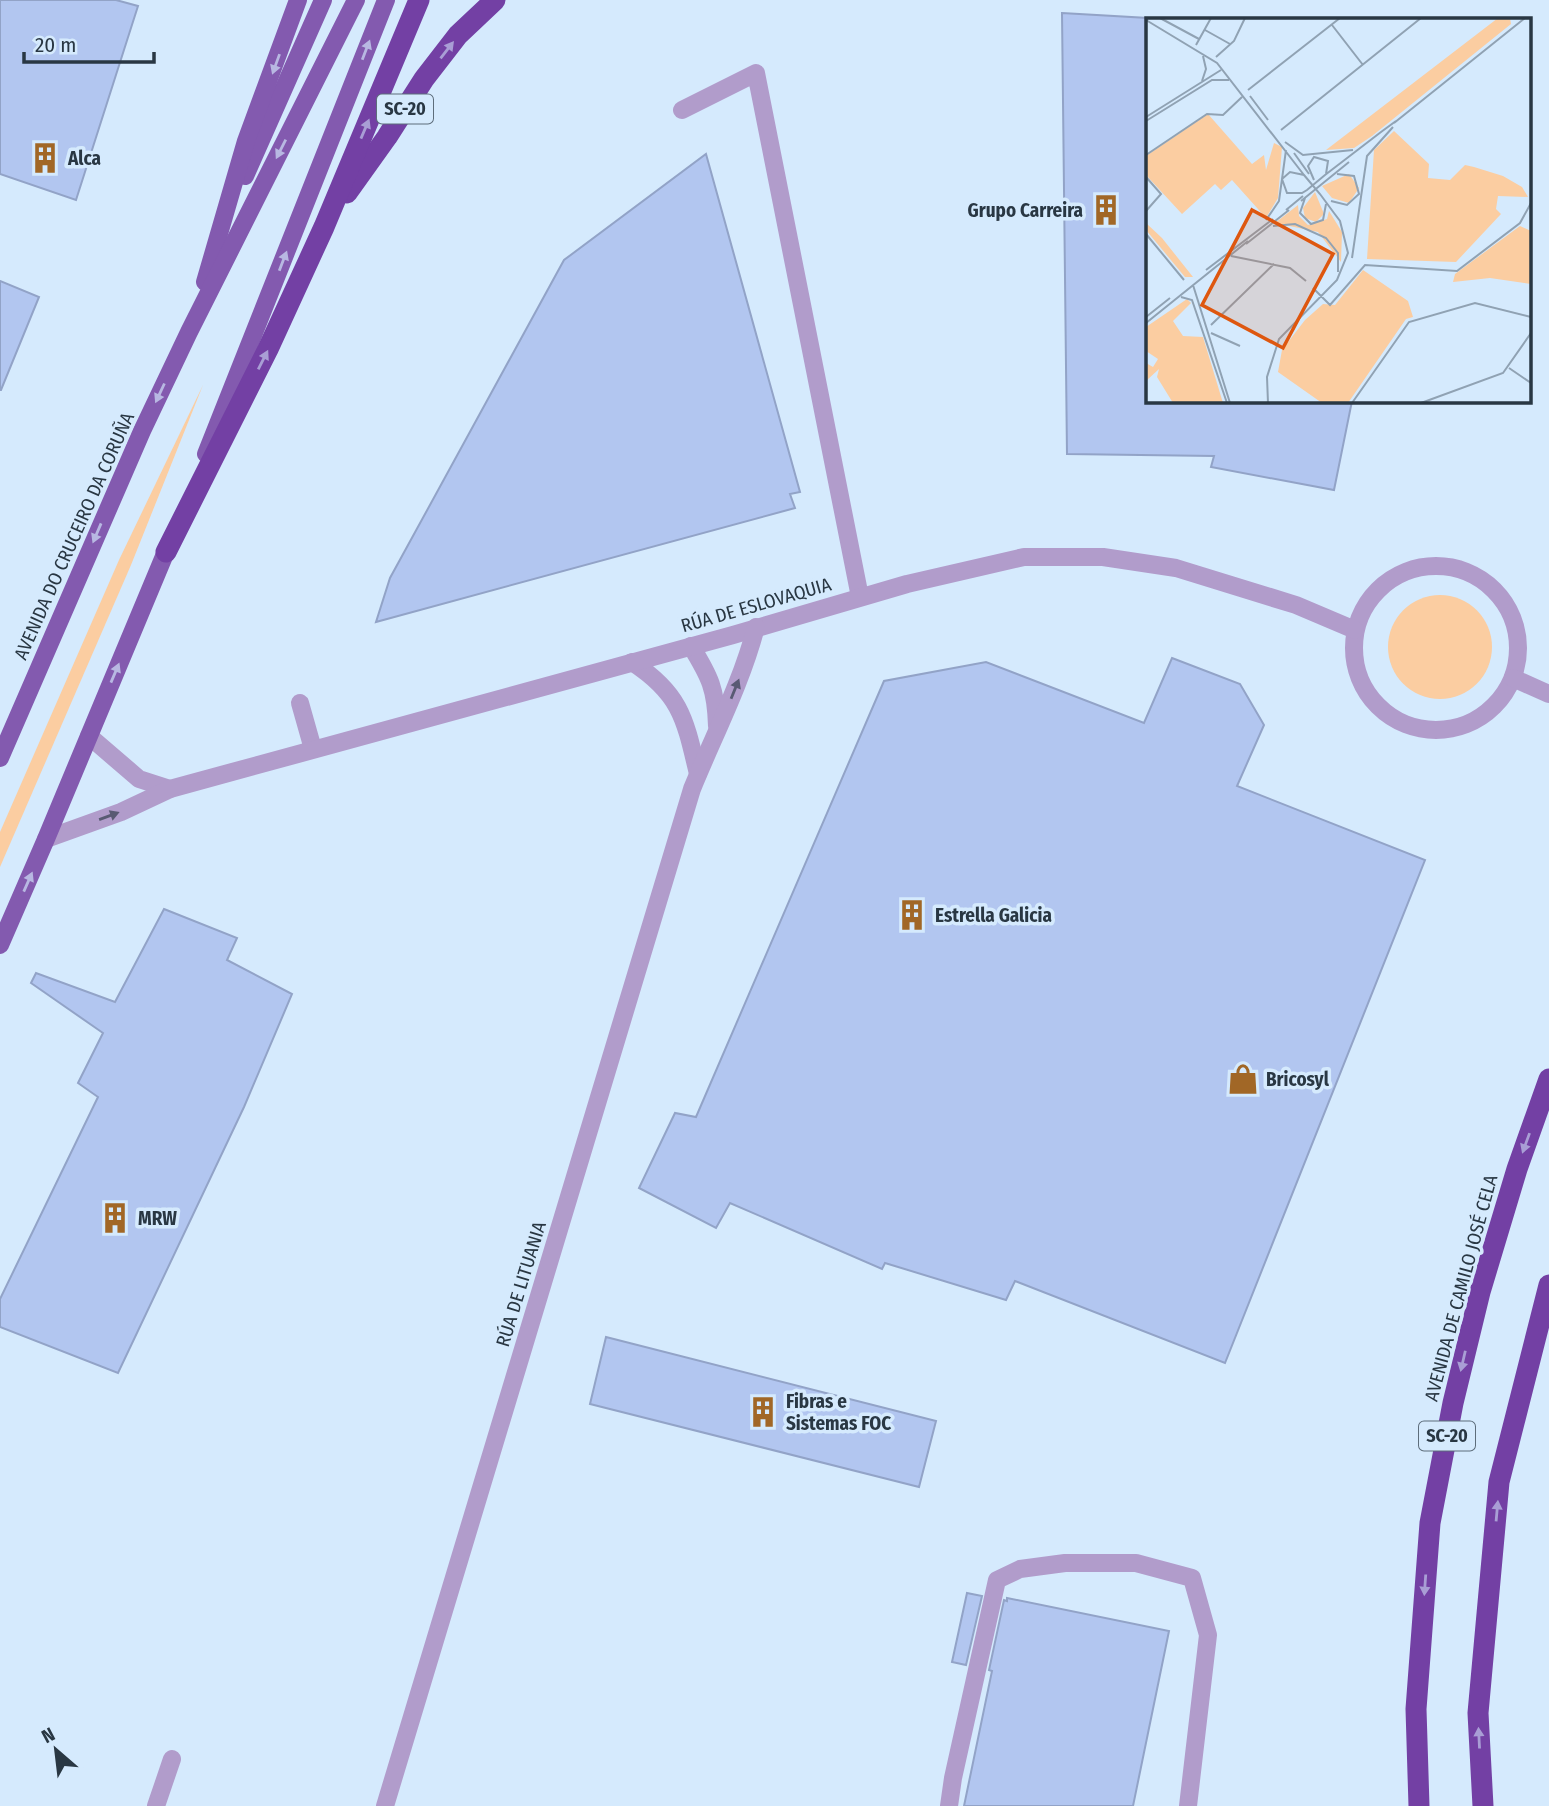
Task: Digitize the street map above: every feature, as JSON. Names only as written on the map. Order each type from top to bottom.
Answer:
[{"type":"highway","points":[[166,552],[268,349],[324,226],[419,0]]},
{"type":"highway","name":"SC-20","points":[[324,226],[424,79],[458,35],[495,0]]},
{"type":"highway","name":"AVENIDA DE CAMILO JOSÉ CELA","points":[[1419,1806],[1416,1709],[1430,1523],[1453,1403],[1480,1292],[1517,1169],[1549,1079]]},
{"type":"highway","points":[[1483,1806],[1478,1713],[1499,1482],[1549,1285]]},
{"type":"main road","points":[[189,331],[246,141],[298,0]]},
{"type":"main road","points":[[225,214],[263,139],[323,0]]},
{"type":"main road","points":[[189,331],[356,0]]},
{"type":"main road","points":[[0,945],[166,552],[386,0]]},
{"type":"main road","name":"AVENIDA DO CRUCEIRO DA CORUÑA","points":[[0,758],[138,441],[189,331]]},
{"type":"street","points":[[682,110],[756,73],[860,597]]},
{"type":"street","name":"RÚA DE ESLOVAQUIA","points":[[46,839],[121,812],[170,789],[907,584],[1024,557],[1103,557],[1176,568],[1296,605],[1355,630]]},
{"type":"street","points":[[1433,566],[1460,569],[1484,581],[1503,600],[1516,624],[1519,651],[1513,678],[1500,701],[1479,719],[1453,729],[1425,730],[1400,723],[1377,707],[1361,684],[1354,658],[1355,630],[1366,605],[1384,585],[1407,571],[1433,566]]},
{"type":"street","name":"RÚA DE LITUANIA","points":[[385,1806],[698,774],[718,733],[749,654],[756,627]]},
{"type":"street","points":[[691,646],[711,680],[718,733]]},
{"type":"street","points":[[632,662],[653,676],[683,715],[698,774]]},
{"type":"street","points":[[1513,678],[1544,692]]},
{"type":"street","points":[[300,703],[313,749]]},
{"type":"street","points":[[89,736],[139,779],[170,789]]},
{"type":"street","points":[[949,1806],[997,1580],[1020,1569],[1065,1563],[1136,1563],[1192,1578],[1208,1635],[1188,1806]]},
{"type":"street","points":[[156,1806],[172,1759]]},
{"type":"shaded area","points":[[203,385],[131,565],[0,867],[0,832],[119,560]]},
{"type":"shaded area","points":[[1440,595],[1460,599],[1477,610],[1488,627],[1492,647],[1488,667],[1477,684],[1460,695],[1440,699],[1420,695],[1403,684],[1392,667],[1388,647],[1392,627],[1403,610],[1420,599]]},
{"type":"building","points":[[0,0],[116,0],[138,6],[76,200],[0,174]]},
{"type":"building","name":"Grupo Carreira","points":[[1062,13],[1148,18],[1146,402],[1352,402],[1334,490],[1211,467],[1214,456],[1067,454]]},
{"type":"building","points":[[706,154],[800,492],[790,494],[795,508],[376,622],[390,578],[564,260]]},
{"type":"building","points":[[0,281],[39,297],[1,390],[0,390]]},
{"type":"building","points":[[1172,658],[1240,684],[1264,725],[1237,786],[1425,860],[1225,1363],[1015,1281],[1006,1300],[885,1263],[882,1269],[730,1203],[716,1228],[639,1188],[675,1113],[696,1117],[884,681],[986,662],[1144,723]]},
{"type":"building","name":"MRW","points":[[164,909],[237,938],[227,960],[292,994],[244,1107],[118,1373],[0,1327],[0,1299],[98,1097],[78,1083],[103,1033],[31,983],[36,973],[115,1002]]},
{"type":"building","name":"Fibras e Sistemas FOC","points":[[606,1337],[936,1421],[919,1487],[590,1404]]},
{"type":"building","points":[[967,1593],[982,1596],[966,1665],[952,1662]]},
{"type":"building","points":[[1007,1598],[1169,1631],[1133,1806],[964,1806],[992,1671],[989,1670],[1004,1600],[1007,1601]]},
{"type":"place","name":"Alca","points":[[45,158]]},
{"type":"place","name":"Grupo Carreira","points":[[1106,210]]},
{"type":"place","name":"Estrella Galicia","points":[[912,915]]},
{"type":"place","name":"Bricosyl","points":[[1243,1079]]},
{"type":"place","name":"MRW","points":[[115,1218]]},
{"type":"place","name":"Fibras e Sistemas FOC","points":[[763,1412]]}]
